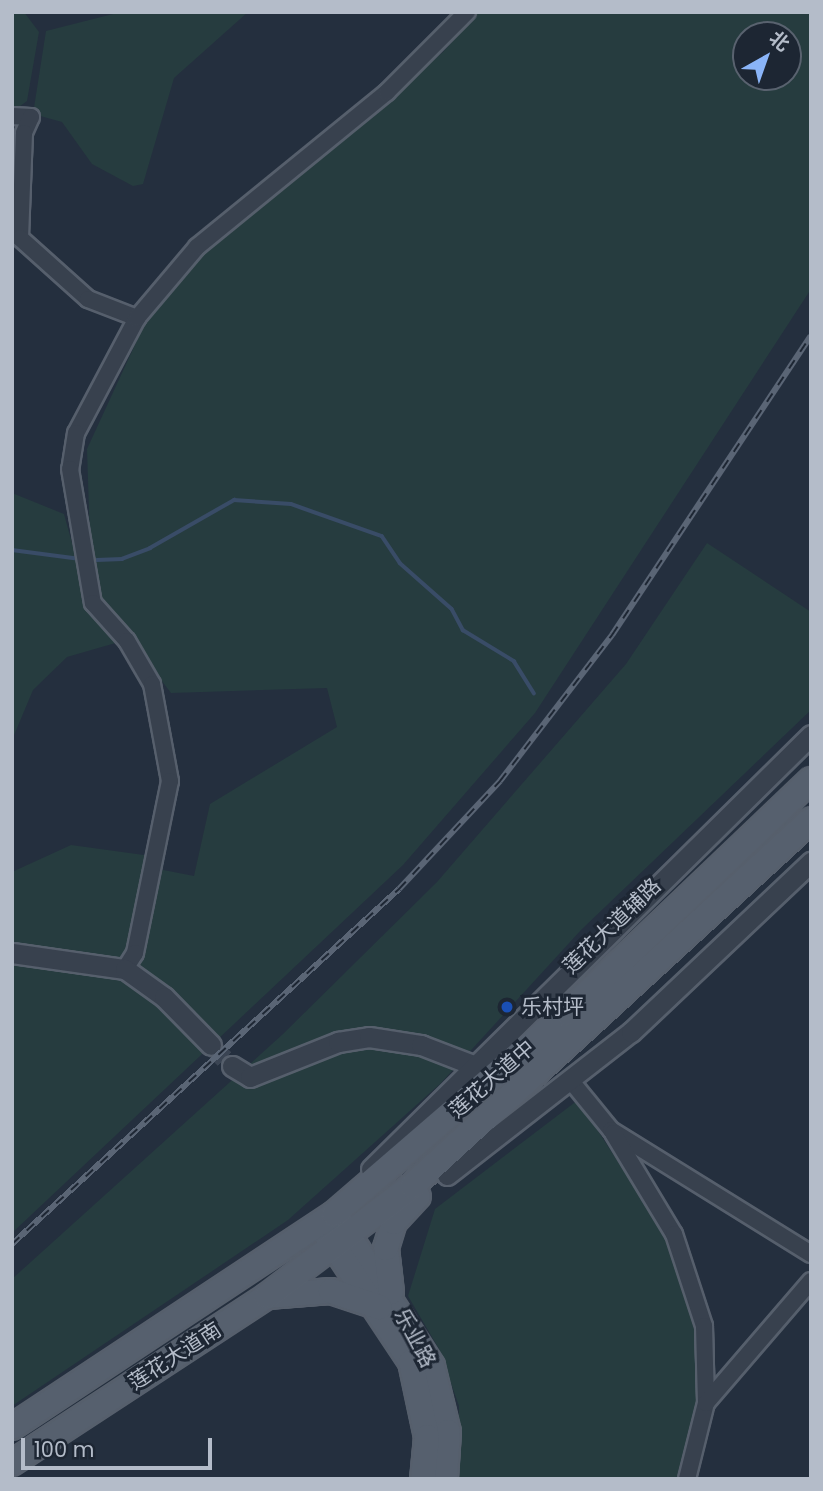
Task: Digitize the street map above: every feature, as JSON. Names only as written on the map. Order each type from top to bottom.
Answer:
[{"type":"main road","name":"莲花大道中","points":[[334,1229],[568,1013],[811,780]]},
{"type":"main road","name":"莲花大道中","points":[[334,1229],[412,1186],[811,820]]},
{"type":"main road","points":[[412,1186],[447,1175]]},
{"type":"main road","points":[[231,1283],[234,1304],[331,1291],[385,1301],[386,1248],[394,1222],[447,1175]]},
{"type":"main road","name":"莲花大道南","points":[[12,1427],[231,1283],[334,1229]]},
{"type":"main road","name":"莲花大道南","points":[[12,1462],[258,1302],[334,1229]]},
{"type":"main road","name":"乐业路","points":[[334,1229],[432,1366],[444,1407],[445,1479]]},
{"type":"main road","name":"乐业路","points":[[385,1301],[411,1362],[422,1399],[423,1479]]},
{"type":"main road","points":[[198,1305],[214,1311],[215,1330]]},
{"type":"street","points":[[125,970],[135,953],[170,781],[152,684],[127,641],[93,603],[70,469],[76,433],[137,318],[197,247],[387,92],[467,12]]},
{"type":"street","points":[[12,116],[31,117],[24,133],[20,238],[88,299],[137,318]]},
{"type":"street","name":"莲花大道辅路","points":[[334,1229],[473,1065],[811,735]]},
{"type":"street","points":[[447,1175],[571,1081],[811,862]]},
{"type":"street","points":[[12,953],[125,970],[164,996],[211,1045]]},
{"type":"street","points":[[12,966],[33,956]]},
{"type":"street","points":[[232,1066],[250,1077],[338,1042],[369,1037],[421,1045],[473,1065]]},
{"type":"street","points":[[571,1081],[611,1130],[674,1234],[704,1326],[706,1403],[687,1479]]},
{"type":"street","points":[[611,1130],[811,1254]]},
{"type":"street","points":[[706,1403],[811,1281]]},
{"type":"green space","points":[[12,12],[24,12],[39,32],[27,101],[12,112]]},
{"type":"green space","points":[[121,12],[248,12],[174,78],[143,184],[133,186],[92,164],[62,122],[33,114],[46,31]]},
{"type":"green space","points":[[478,12],[811,12],[811,289],[535,713],[403,865],[12,1233],[12,872],[71,845],[151,856],[148,867],[194,876],[210,804],[337,727],[327,688],[171,693],[98,597],[91,572],[87,449],[145,323],[166,292],[202,253],[443,52]]},
{"type":"green space","points":[[12,493],[64,514],[90,608],[119,642],[67,657],[33,690],[12,740]]},
{"type":"green space","points":[[707,543],[811,612],[811,710],[581,930],[441,1083],[288,1220],[12,1406],[12,1279],[283,1034],[437,882],[626,664]]},
{"type":"green space","points":[[578,1100],[666,1236],[694,1328],[698,1400],[679,1479],[458,1479],[459,1406],[439,1349],[408,1296],[435,1209]]},
{"type":"waterway","points":[[97,560],[122,559],[150,548],[234,500],[291,504],[382,536],[400,563],[452,609],[463,630],[514,661],[534,693]]},
{"type":"waterway","points":[[12,550],[74,558]]},
{"type":"tunnel","points":[[211,1045],[232,1066]]},
{"type":"railway","points":[[12,1244],[399,889],[500,781],[612,635],[811,336]]},
{"type":"place","name":"乐村坪","points":[[507,1007]]}]
